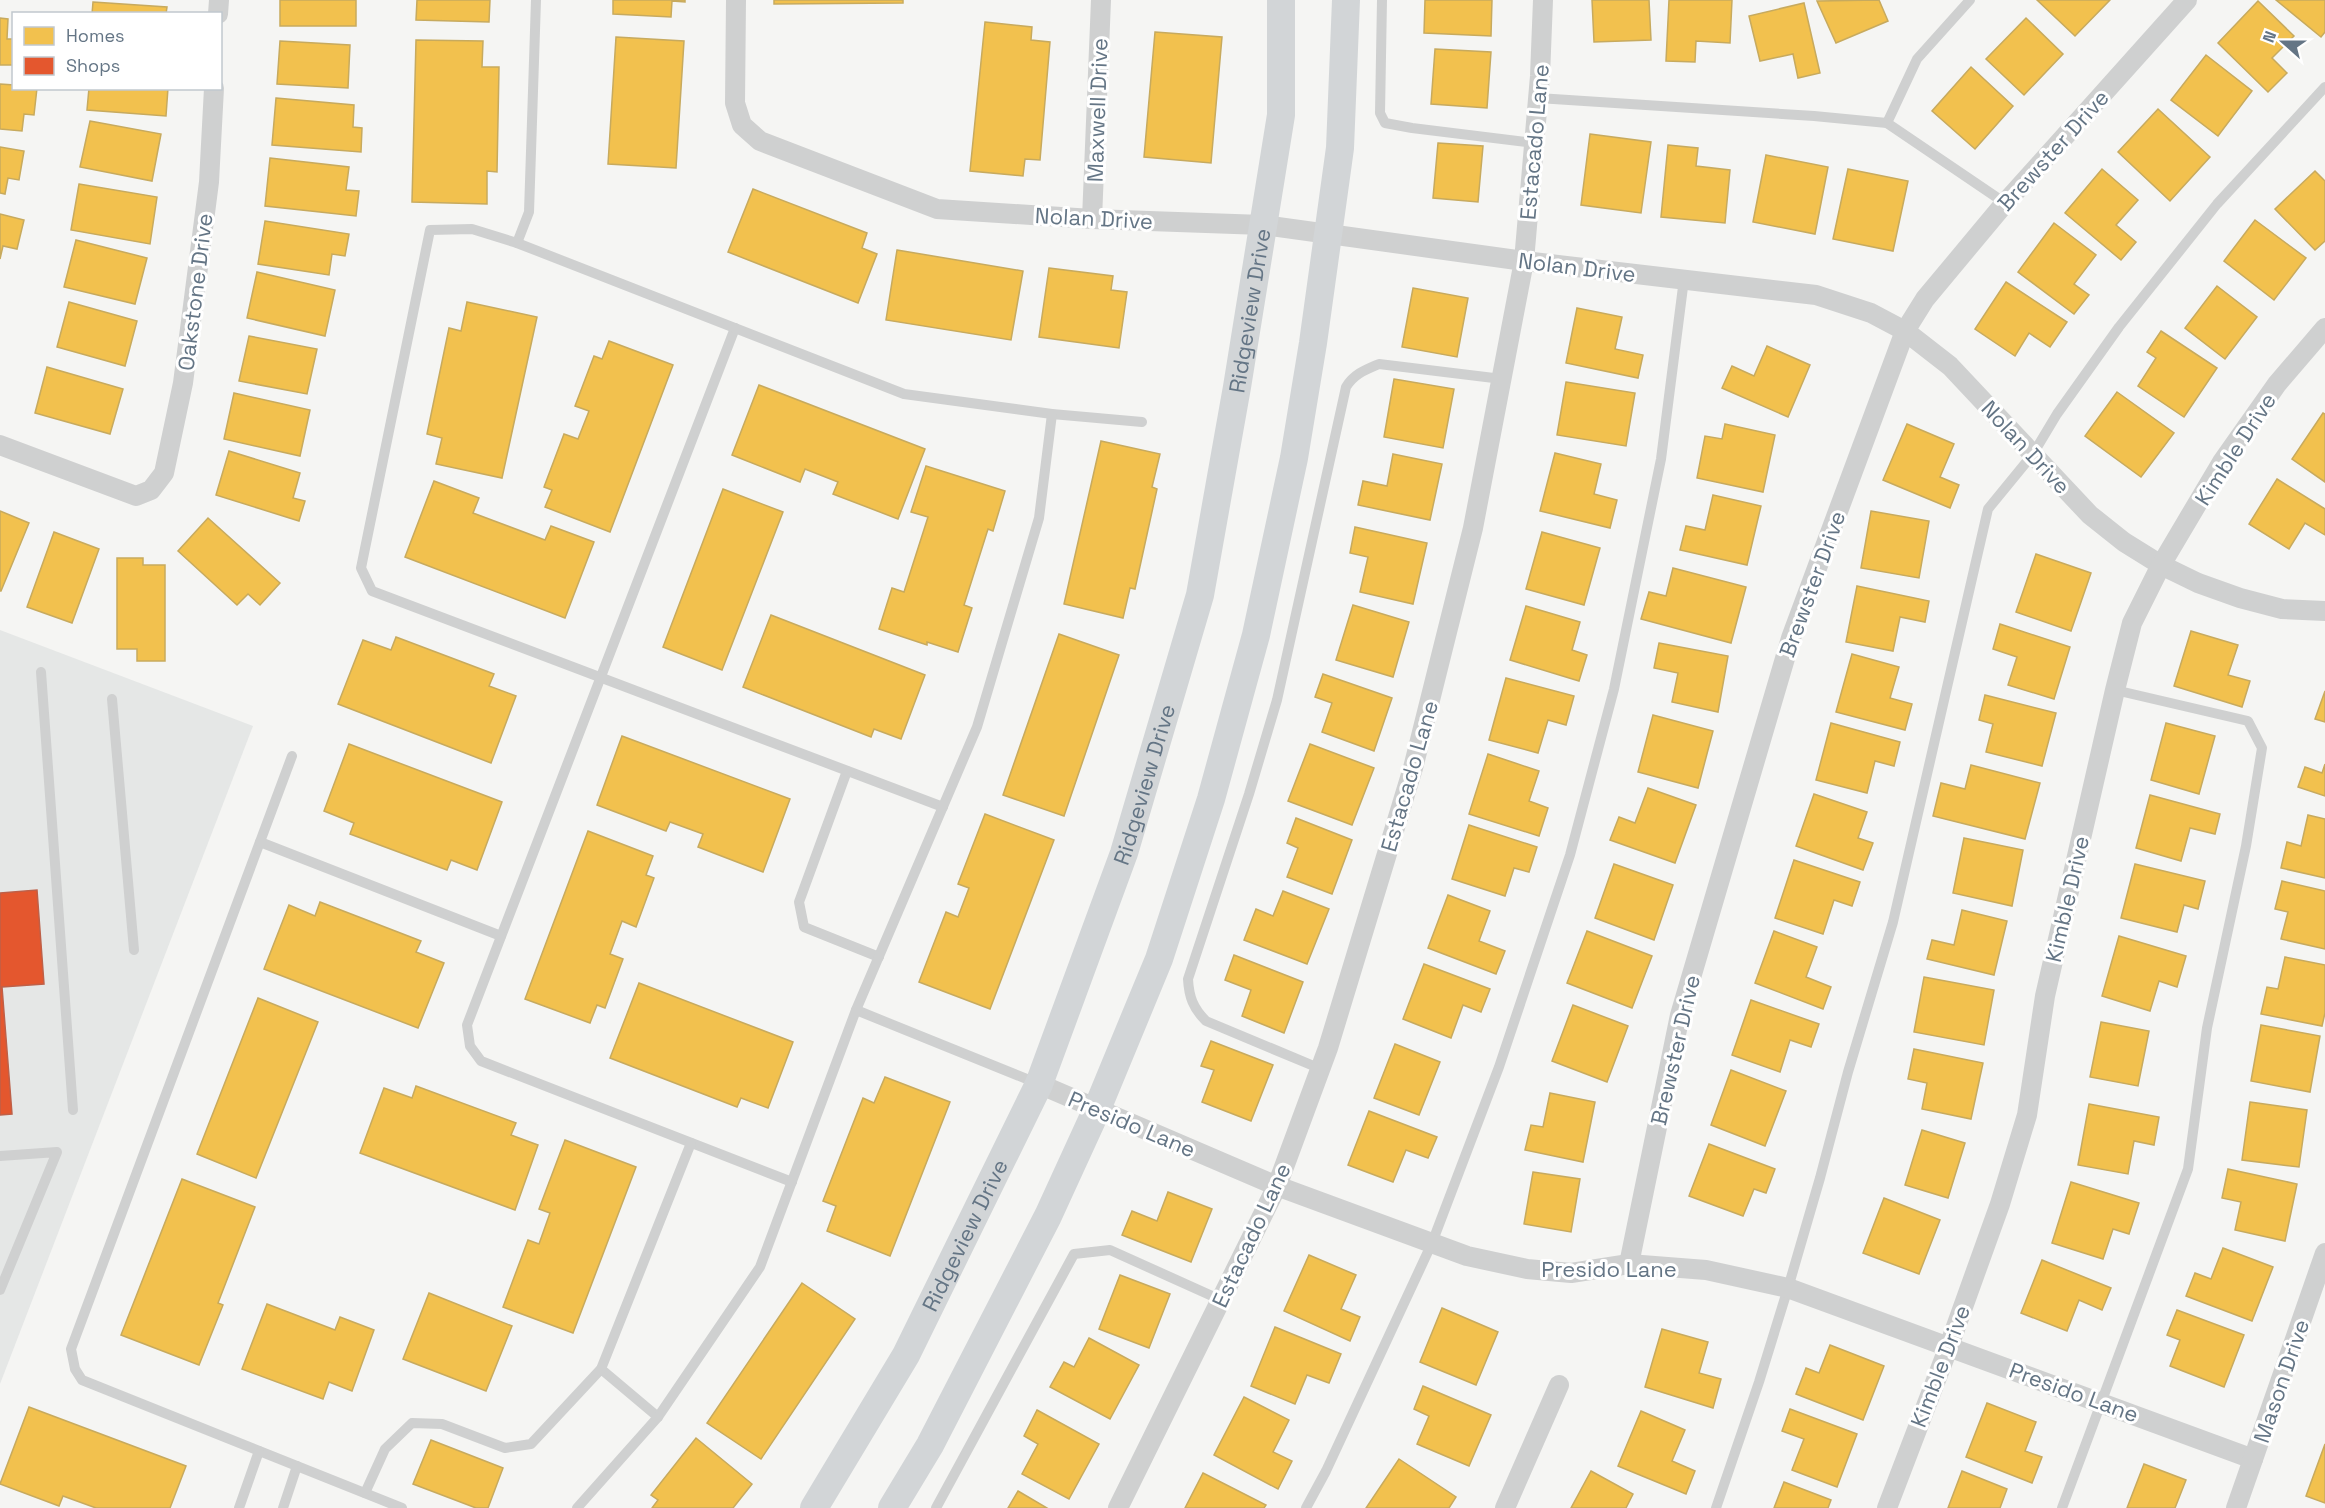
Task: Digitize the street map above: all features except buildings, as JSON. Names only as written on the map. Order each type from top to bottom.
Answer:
[{"type":"main road","name":"Ridgeview Drive","points":[[814,1508],[906,1355],[1039,1084],[1124,853],[1200,594],[1237,387],[1281,115],[1281,0]]},
{"type":"main road","points":[[892,1508],[930,1445],[1043,1226],[1097,1109],[1162,949],[1211,799],[1256,635],[1294,458],[1313,344],[1340,148],[1346,0]]},
{"type":"street","name":"Nolan Drive","points":[[736,0],[735,103],[742,125],[760,141],[938,209],[1092,219],[1263,225],[1524,261],[1816,296],[1871,313],[1905,331],[1950,366],[2090,515],[2124,542],[2198,584],[2282,609],[2325,611]]},
{"type":"street","name":"Maxwell Drive","points":[[1092,219],[1101,0]]},
{"type":"street","name":"Estacado Lane","points":[[1118,1508],[1277,1186],[1321,1069],[1413,768],[1473,528],[1524,261],[1538,98],[1543,0]]},
{"type":"street","name":"Brewster Drive","points":[[1629,1264],[1680,1015],[1784,660],[1905,331],[1925,299],[2004,203],[2187,0]]},
{"type":"street","name":"Oakstone Drive","points":[[0,445],[136,496],[151,490],[164,472],[183,383],[209,182],[214,90]]},
{"type":"street","name":"Kimble Drive","points":[[1887,1508],[2000,1204],[2027,1115],[2045,996],[2132,623],[2162,565],[2222,462],[2277,384],[2325,327]]},
{"type":"street","name":"Presido Lane","points":[[1039,1084],[1277,1186],[1467,1256],[1527,1269],[1571,1273],[1629,1264],[1706,1270],[1788,1288],[2253,1459]]},
{"type":"street","name":"Mason Drive","points":[[2236,1508],[2325,1253]]},
{"type":"street","points":[[1505,1508],[1559,1385]]},
{"type":"lane","points":[[517,243],[529,212],[536,0]]},
{"type":"lane","points":[[1382,0],[1380,112],[1384,123],[1534,143]]},
{"type":"lane","points":[[1887,123],[1917,59],[1970,0]]},
{"type":"lane","points":[[1716,1508],[1788,1288],[1848,1072],[1893,922],[1988,509],[2033,454],[2057,414],[2118,327],[2217,204],[2325,87]]},
{"type":"lane","points":[[1538,98],[1887,123],[2004,203]]},
{"type":"lane","points":[[943,807],[372,591],[361,568],[430,230],[472,229],[517,243],[904,394],[1052,414],[1142,422]]},
{"type":"lane","points":[[1306,1508],[1326,1471],[1432,1243],[1499,1067],[1566,867],[1611,700],[1661,459],[1684,279]]},
{"type":"lane","points":[[735,328],[467,1025],[470,1046],[481,1060],[792,1182]]},
{"type":"lane","points":[[1321,1069],[1206,1021],[1191,1002],[1188,979],[1249,794],[1277,700],[1346,387],[1356,375],[1379,364],[1502,378]]},
{"type":"lane","points":[[577,1508],[658,1417],[760,1267],[856,1010],[977,727],[1039,518],[1052,414]]},
{"type":"lane","points":[[41,672],[73,1110]]},
{"type":"lane","points":[[2062,1508],[2188,1169],[2207,1028],[2247,846],[2262,748],[2248,722],[2115,690]]},
{"type":"lane","points":[[112,699],[134,950]]},
{"type":"lane","points":[[292,756],[71,1349],[75,1369],[82,1380],[402,1508]]},
{"type":"lane","points":[[847,771],[799,902],[804,927],[879,957]]},
{"type":"lane","points":[[260,842],[501,936]]},
{"type":"lane","points":[[856,1010],[1039,1084]]},
{"type":"lane","points":[[365,1493],[385,1449],[412,1423],[442,1424],[505,1448],[531,1444],[601,1369],[692,1143]]},
{"type":"lane","points":[[0,1156],[57,1152],[0,1290]]},
{"type":"lane","points":[[936,1508],[1074,1254],[1110,1250],[1221,1300]]},
{"type":"lane","points":[[601,1369],[658,1417]]},
{"type":"lane","points":[[239,1508],[259,1451]]},
{"type":"lane","points":[[283,1508],[297,1466]]},
{"type":"shaded area","points":[[0,630],[253,726],[0,1384]]}]
